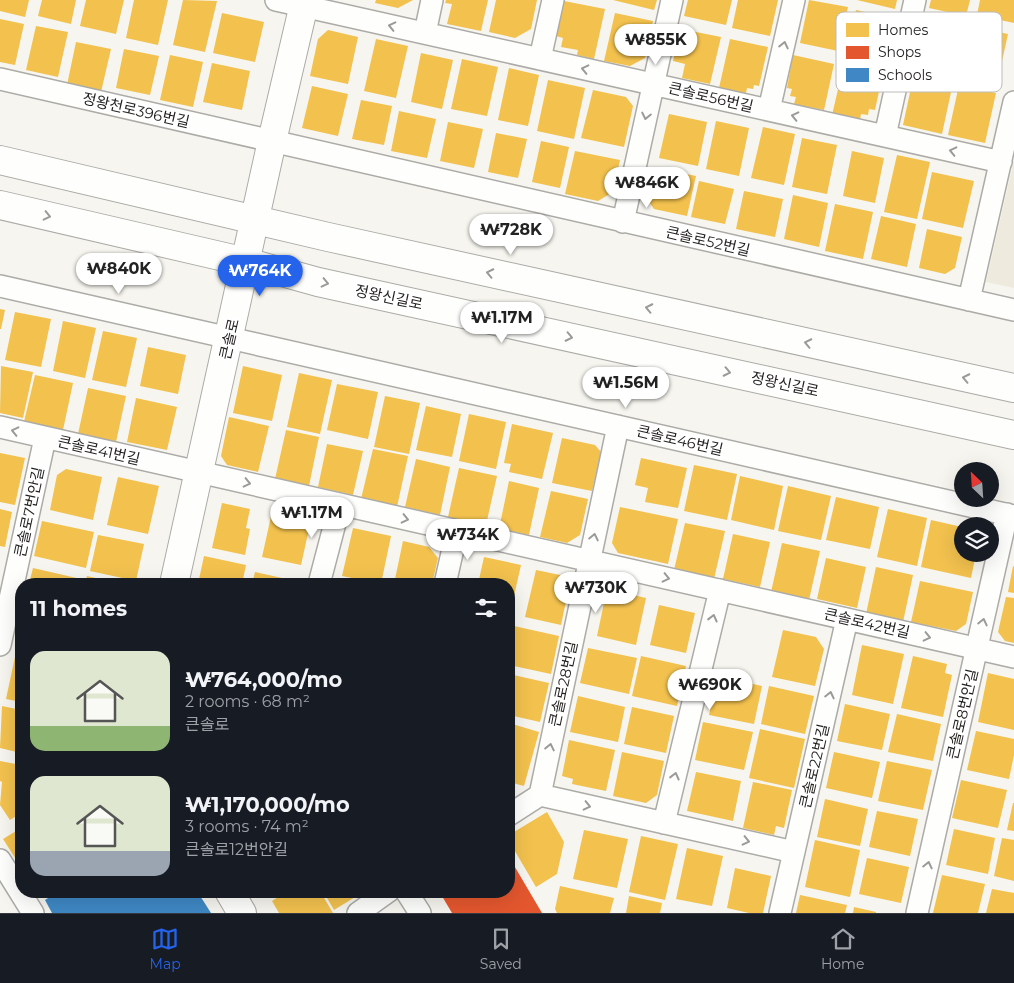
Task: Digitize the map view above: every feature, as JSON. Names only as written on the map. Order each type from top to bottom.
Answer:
[{"type":"street","points":[[276,0],[304,3]]},
{"type":"street","points":[[424,33],[432,0]]},
{"type":"street","points":[[540,59],[553,0]]},
{"type":"street","name":"큰솔로56번길","points":[[623,222],[672,0]]},
{"type":"street","name":"큰솔로56번길","points":[[769,110],[794,0]]},
{"type":"street","name":"큰솔로56번길","points":[[304,3],[424,33],[1001,162]]},
{"type":"street","name":"큰솔로","points":[[175,578],[304,3]]},
{"type":"street","name":"정왕천로396번길","points":[[0,79],[272,141]]},
{"type":"street","points":[[885,136],[895,92]]},
{"type":"street","points":[[968,300],[1014,102]]},
{"type":"street","name":"큰솔로52번길","points":[[272,141],[1014,310]]},
{"type":"street","points":[[0,160],[256,220],[1014,388]]},
{"type":"street","name":"정왕신길로","points":[[0,205],[246,262],[318,282],[1014,435]]},
{"type":"street","name":"큰솔로46번길","points":[[0,286],[1010,515]]},
{"type":"street","name":"큰솔로28번길","points":[[540,795],[618,426]]},
{"type":"street","name":"큰솔로41번길","points":[[0,427],[199,472]]},
{"type":"street","name":"큰솔로7번안길","points":[[0,645],[45,438]]},
{"type":"street","name":"큰솔로42번길","points":[[199,472],[1014,657]]},
{"type":"street","points":[[321,578],[340,504]]},
{"type":"street","name":"큰솔로8번안길","points":[[917,913],[977,648],[1010,515]]},
{"type":"street","points":[[446,578],[457,531]]},
{"type":"street","points":[[664,823],[720,590]]},
{"type":"street","name":"큰솔로22번길","points":[[780,913],[847,619]]},
{"type":"street","points":[[515,810],[540,795],[794,852]]},
{"type":"street","points":[[0,860],[15,884]]},
{"type":"street","points":[[24,898],[33,913]]},
{"type":"street","points":[[233,898],[242,913]]},
{"type":"street","points":[[358,913],[379,898]]},
{"type":"street","points":[[410,898],[420,913]]},
{"type":"shaded area","points":[[1014,160],[1014,288],[986,282]]},
{"type":"building: Homes","points":[[0,0],[29,0],[25,17],[0,11]]},
{"type":"building: Homes","points":[[42,0],[76,0],[71,24],[38,16]]},
{"type":"building: Homes","points":[[86,0],[124,0],[116,34],[80,26]]},
{"type":"building: Homes","points":[[134,0],[168,0],[158,45],[126,38]]},
{"type":"building: Homes","points":[[183,0],[217,1],[205,52],[173,45]]},
{"type":"building: Homes","points":[[376,0],[413,0],[398,8],[375,3]]},
{"type":"building: Homes","points":[[446,0],[488,0],[481,31],[447,24],[452,4],[445,3]]},
{"type":"building: Homes","points":[[496,0],[537,0],[531,29],[515,38],[489,32]]},
{"type":"building: Homes","points":[[613,0],[657,0],[654,10]]},
{"type":"building: Homes","points":[[688,0],[732,0],[726,25],[684,16]]},
{"type":"building: Homes","points":[[738,0],[778,0],[770,36],[732,28]]},
{"type":"building: Homes","points":[[809,0],[848,7],[847,12],[836,12],[836,51],[800,43]]},
{"type":"building: Homes","points":[[857,0],[897,0],[895,9]]},
{"type":"building: Homes","points":[[931,0],[970,0],[967,12],[948,12],[929,8]]},
{"type":"building: Homes","points":[[980,0],[1014,0],[1014,23],[1002,20],[1002,12],[978,12]]},
{"type":"building: Homes","points":[[564,1],[605,9],[594,59],[577,55],[578,50],[561,47],[563,38],[556,36]]},
{"type":"building: Homes","points":[[222,13],[264,22],[255,62],[213,53]]},
{"type":"building: Homes","points":[[615,13],[653,21],[645,58],[630,66],[604,61]]},
{"type":"building: Homes","points":[[0,19],[24,24],[15,65],[0,62]]},
{"type":"building: Homes","points":[[36,26],[68,32],[58,77],[26,70]]},
{"type":"building: Homes","points":[[681,29],[721,37],[710,84],[682,78],[685,64],[673,61]]},
{"type":"building: Homes","points":[[328,30],[358,37],[348,84],[310,76],[318,39]]},
{"type":"building: Homes","points":[[1002,33],[1008,34],[1002,61]]},
{"type":"building: Homes","points":[[376,39],[408,46],[396,98],[364,91]]},
{"type":"building: Homes","points":[[730,39],[768,47],[759,86],[754,85],[753,89],[747,88],[746,93],[719,88]]},
{"type":"building: Homes","points":[[76,42],[111,49],[101,92],[67,85]]},
{"type":"building: Homes","points":[[124,49],[159,56],[150,95],[116,88]]},
{"type":"building: Homes","points":[[421,53],[453,60],[442,109],[411,102]]},
{"type":"building: Homes","points":[[170,55],[203,62],[193,107],[160,100]]},
{"type":"building: Homes","points":[[793,55],[834,64],[824,110],[794,104],[796,97],[790,96],[792,89],[787,88]]},
{"type":"building: Homes","points":[[462,59],[498,67],[487,116],[451,109]]},
{"type":"building: Homes","points":[[212,63],[250,71],[242,110],[203,102]]},
{"type":"building: Homes","points":[[509,68],[539,75],[528,126],[498,120]]},
{"type":"building: Homes","points":[[548,80],[585,88],[574,139],[537,131]]},
{"type":"building: Homes","points":[[312,86],[348,94],[338,136],[302,128]]},
{"type":"building: Homes","points":[[593,90],[626,97],[633,106],[624,147],[581,138]]},
{"type":"building: Homes","points":[[837,92],[879,92],[875,110],[869,109],[868,115],[861,114],[860,120],[832,115]]},
{"type":"building: Homes","points":[[910,92],[951,92],[942,134],[903,125]]},
{"type":"building: Homes","points":[[957,92],[996,93],[985,143],[948,135]]},
{"type":"building: Homes","points":[[361,100],[392,106],[384,145],[352,139]]},
{"type":"building: Homes","points":[[399,111],[436,119],[427,158],[391,151]]},
{"type":"building: Homes","points":[[669,114],[707,122],[698,166],[659,158]]},
{"type":"building: Homes","points":[[716,121],[749,128],[739,176],[706,169]]},
{"type":"building: Homes","points":[[448,122],[483,129],[474,168],[440,161]]},
{"type":"building: Homes","points":[[763,127],[795,134],[784,185],[751,178]]},
{"type":"building: Homes","points":[[496,133],[527,139],[518,178],[488,172]]},
{"type":"building: Homes","points":[[802,138],[837,145],[827,194],[792,187]]},
{"type":"building: Homes","points":[[541,141],[569,147],[560,188],[532,182]]},
{"type":"building: Homes","points":[[575,151],[620,160],[613,192],[598,201],[565,194]]},
{"type":"building: Homes","points":[[852,151],[884,158],[875,203],[843,196]]},
{"type":"building: Homes","points":[[897,155],[930,162],[917,219],[884,212]]},
{"type":"building: Homes","points":[[652,167],[696,176],[687,216],[654,209],[645,196]]},
{"type":"building: Homes","points":[[932,172],[974,181],[963,228],[922,219]]},
{"type":"building: Homes","points":[[699,181],[734,189],[725,224],[691,217]]},
{"type":"building: Homes","points":[[744,191],[783,199],[775,237],[736,229]]},
{"type":"building: Homes","points":[[793,195],[828,203],[819,247],[784,239]]},
{"type":"building: Homes","points":[[835,204],[873,212],[863,259],[825,251]]},
{"type":"building: Homes","points":[[881,216],[916,224],[907,267],[871,259]]},
{"type":"building: Homes","points":[[927,229],[962,237],[955,268],[945,274],[919,268]]},
{"type":"building: Homes","points":[[0,309],[5,310],[1,329],[0,329]]},
{"type":"building: Homes","points":[[15,312],[51,319],[41,367],[5,360]]},
{"type":"building: Homes","points":[[63,321],[96,328],[85,378],[53,371]]},
{"type":"building: Homes","points":[[103,331],[137,338],[126,387],[92,380]]},
{"type":"building: Homes","points":[[148,347],[186,355],[178,394],[140,386]]},
{"type":"building: Homes","points":[[1,366],[33,372],[23,418],[0,413]]},
{"type":"building: Homes","points":[[243,366],[282,375],[272,421],[233,413]]},
{"type":"building: Homes","points":[[299,373],[332,380],[320,434],[287,427]]},
{"type":"building: Homes","points":[[35,375],[73,383],[63,430],[24,422]]},
{"type":"building: Homes","points":[[337,384],[378,392],[368,439],[327,430]]},
{"type":"building: Homes","points":[[88,388],[126,396],[116,442],[78,434]]},
{"type":"building: Homes","points":[[385,396],[420,403],[409,454],[374,447]]},
{"type":"building: Homes","points":[[136,398],[177,407],[167,450],[127,442]]},
{"type":"building: Homes","points":[[426,406],[461,414],[452,457],[416,450]]},
{"type":"building: Homes","points":[[469,414],[506,422],[496,469],[459,461]]},
{"type":"building: Homes","points":[[229,417],[269,426],[258,472],[227,465],[221,456]]},
{"type":"building: Homes","points":[[512,424],[553,433],[542,479],[509,472],[511,464],[504,463]]},
{"type":"building: Homes","points":[[286,430],[319,437],[309,486],[275,479]]},
{"type":"building: Homes","points":[[562,438],[595,445],[601,452],[592,491],[552,483]]},
{"type":"building: Homes","points":[[327,444],[363,451],[353,495],[318,487]]},
{"type":"building: Homes","points":[[373,449],[408,456],[397,507],[361,499]]},
{"type":"building: Homes","points":[[0,453],[25,458],[15,505],[0,502]]},
{"type":"building: Homes","points":[[641,458],[687,468],[678,508],[645,502],[648,488],[635,485]]},
{"type":"building: Homes","points":[[416,459],[450,467],[440,515],[405,507]]},
{"type":"building: Homes","points":[[694,465],[737,474],[727,520],[684,511]]},
{"type":"building: Homes","points":[[459,468],[497,476],[486,525],[448,517]]},
{"type":"building: Homes","points":[[66,469],[102,477],[93,520],[50,510],[57,475]]},
{"type":"building: Homes","points":[[740,476],[783,486],[774,530],[731,520]]},
{"type":"building: Homes","points":[[118,477],[159,486],[148,534],[107,525]]},
{"type":"building: Homes","points":[[509,481],[539,488],[529,535],[499,529]]},
{"type":"building: Homes","points":[[788,486],[831,496],[821,540],[778,531]]},
{"type":"building: Homes","points":[[551,491],[588,499],[580,535],[567,543],[540,537]]},
{"type":"building: Homes","points":[[836,497],[879,507],[870,549],[826,540]]},
{"type":"building: Homes","points":[[222,503],[250,509],[246,528],[250,529],[245,555],[212,548]]},
{"type":"building: Homes","points":[[620,507],[678,519],[668,564],[618,553],[612,543]]},
{"type":"building: Homes","points":[[0,509],[12,512],[5,547],[0,546]]},
{"type":"building: Homes","points":[[888,509],[927,518],[917,566],[877,557]]},
{"type":"building: Homes","points":[[272,512],[302,519],[309,529],[301,565],[262,557]]},
{"type":"building: Homes","points":[[931,520],[954,525],[954,562],[974,562],[971,578],[921,567]]},
{"type":"building: Homes","points":[[42,521],[94,532],[86,568],[34,556]]},
{"type":"building: Homes","points":[[685,523],[725,531],[714,579],[674,570]]},
{"type":"building: Homes","points":[[353,528],[391,536],[382,578],[352,578],[342,576]]},
{"type":"building: Homes","points":[[733,534],[770,542],[760,587],[723,579]]},
{"type":"building: Homes","points":[[98,535],[144,544],[137,578],[122,578],[90,571]]},
{"type":"building: Homes","points":[[403,541],[429,547],[438,558],[433,578],[395,578]]},
{"type":"building: Homes","points":[[782,543],[820,551],[809,600],[771,592]]},
{"type":"building: Homes","points":[[204,556],[246,565],[243,578],[199,578]]},
{"type":"building: Homes","points":[[484,557],[521,565],[515,592],[515,578],[479,578]]},
{"type":"building: Homes","points":[[826,558],[866,567],[857,608],[817,599]]},
{"type":"building: Homes","points":[[876,567],[913,575],[903,622],[866,614]]},
{"type":"building: Homes","points":[[1014,567],[1014,593],[1008,592]]},
{"type":"building: Homes","points":[[33,568],[77,578],[30,578]]},
{"type":"building: Homes","points":[[536,570],[560,575],[569,587],[561,625],[525,617]]},
{"type":"building: Homes","points":[[255,572],[282,578],[254,578]]},
{"type":"building: Homes","points":[[920,581],[973,592],[966,624],[956,631],[911,622]]},
{"type":"building: Homes","points":[[607,589],[646,598],[636,645],[597,636]]},
{"type":"building: Homes","points":[[1006,597],[1014,598],[1014,643],[1005,641],[998,632]]},
{"type":"building: Homes","points":[[659,605],[695,613],[686,653],[650,645]]},
{"type":"building: Homes","points":[[515,626],[559,636],[551,674],[515,666]]},
{"type":"building: Homes","points":[[783,630],[816,637],[824,649],[815,686],[772,677]]},
{"type":"building: Homes","points":[[862,645],[904,654],[893,704],[852,695]]},
{"type":"building: Homes","points":[[588,648],[637,658],[629,694],[580,683]]},
{"type":"building: Homes","points":[[641,656],[686,666],[677,706],[632,696]]},
{"type":"building: Homes","points":[[913,656],[947,664],[945,673],[952,675],[943,717],[901,708]]},
{"type":"building: Homes","points":[[15,657],[15,701],[6,699]]},
{"type":"building: Homes","points":[[988,673],[1014,679],[1014,730],[978,722]]},
{"type":"building: Homes","points":[[515,675],[549,683],[540,722],[515,716]]},
{"type":"building: Homes","points":[[717,676],[762,686],[754,724],[709,715]]},
{"type":"building: Homes","points":[[769,686],[814,696],[805,734],[761,724]]},
{"type":"building: Homes","points":[[578,696],[625,707],[618,742],[570,732]]},
{"type":"building: Homes","points":[[845,704],[890,714],[882,750],[837,741]]},
{"type":"building: Homes","points":[[2,706],[15,709],[15,752],[0,748]]},
{"type":"building: Homes","points":[[632,707],[674,716],[666,753],[624,744]]},
{"type":"building: Homes","points":[[897,714],[941,724],[933,761],[888,752]]},
{"type":"building: Homes","points":[[703,722],[753,732],[744,770],[695,760]]},
{"type":"building: Homes","points":[[515,725],[539,732],[524,786],[515,784]]},
{"type":"building: Homes","points":[[760,729],[805,739],[794,788],[749,778]]},
{"type":"building: Homes","points":[[976,731],[1014,739],[1014,755],[1009,779],[967,770]]},
{"type":"building: Homes","points":[[569,740],[615,750],[606,791],[572,784],[573,779],[562,776]]},
{"type":"building: Homes","points":[[622,752],[664,761],[657,795],[646,803],[613,796]]},
{"type":"building: Homes","points":[[834,752],[880,762],[872,798],[826,788]]},
{"type":"building: Homes","points":[[0,761],[15,764],[15,817],[10,820],[0,805],[2,782],[0,781]]},
{"type":"building: Homes","points":[[887,761],[932,770],[923,810],[878,801]]},
{"type":"building: Homes","points":[[696,772],[741,781],[733,821],[687,811]]},
{"type":"building: Homes","points":[[961,780],[1007,790],[998,828],[952,818]]},
{"type":"building: Homes","points":[[753,782],[792,790],[784,828],[776,826],[774,835],[743,828]]},
{"type":"building: Homes","points":[[825,799],[868,809],[860,846],[817,837]]},
{"type":"building: Homes","points":[[1014,803],[1014,831],[1007,830]]},
{"type":"building: Homes","points":[[877,811],[918,819],[910,856],[869,847]]},
{"type":"building: Homes","points":[[547,812],[564,842],[557,874],[536,887],[515,851],[515,831]]},
{"type":"building: Homes","points":[[954,829],[995,838],[988,874],[946,865]]},
{"type":"building: Homes","points":[[584,830],[628,839],[617,888],[573,879]]},
{"type":"building: Homes","points":[[15,832],[15,858],[3,839]]},
{"type":"building: Homes","points":[[641,836],[678,844],[665,900],[629,892]]},
{"type":"building: Homes","points":[[1002,838],[1014,840],[1014,881],[994,876]]},
{"type":"building: Homes","points":[[815,840],[860,850],[850,897],[805,887]]},
{"type":"building: Homes","points":[[687,848],[723,856],[712,906],[676,899]]},
{"type":"building: Homes","points":[[867,858],[909,867],[901,903],[859,894]]},
{"type":"building: Homes","points":[[735,868],[771,876],[763,913],[749,913],[727,908]]},
{"type":"building: Homes","points":[[942,875],[985,884],[978,913],[933,913]]},
{"type":"building: Homes","points":[[560,886],[614,898],[610,913],[557,913],[555,909]]},
{"type":"building: Homes","points":[[992,889],[1014,893],[1014,913],[986,913]]},
{"type":"building: Homes","points":[[800,895],[847,905],[845,913],[796,913]]},
{"type":"building: Homes","points":[[629,896],[662,903],[660,913],[626,913]]},
{"type":"building: Homes","points":[[276,898],[324,898],[333,913],[279,913],[272,901]]},
{"type":"building: Homes","points":[[327,898],[354,898],[334,910]]},
{"type":"building: Homes","points":[[854,907],[876,912],[876,913],[853,913]]},
{"type":"building: Shops","points":[[515,867],[542,913],[452,913],[443,898],[515,898]]},
{"type":"building: Schools","points":[[48,898],[201,898],[211,913],[52,913],[45,900]]}]
